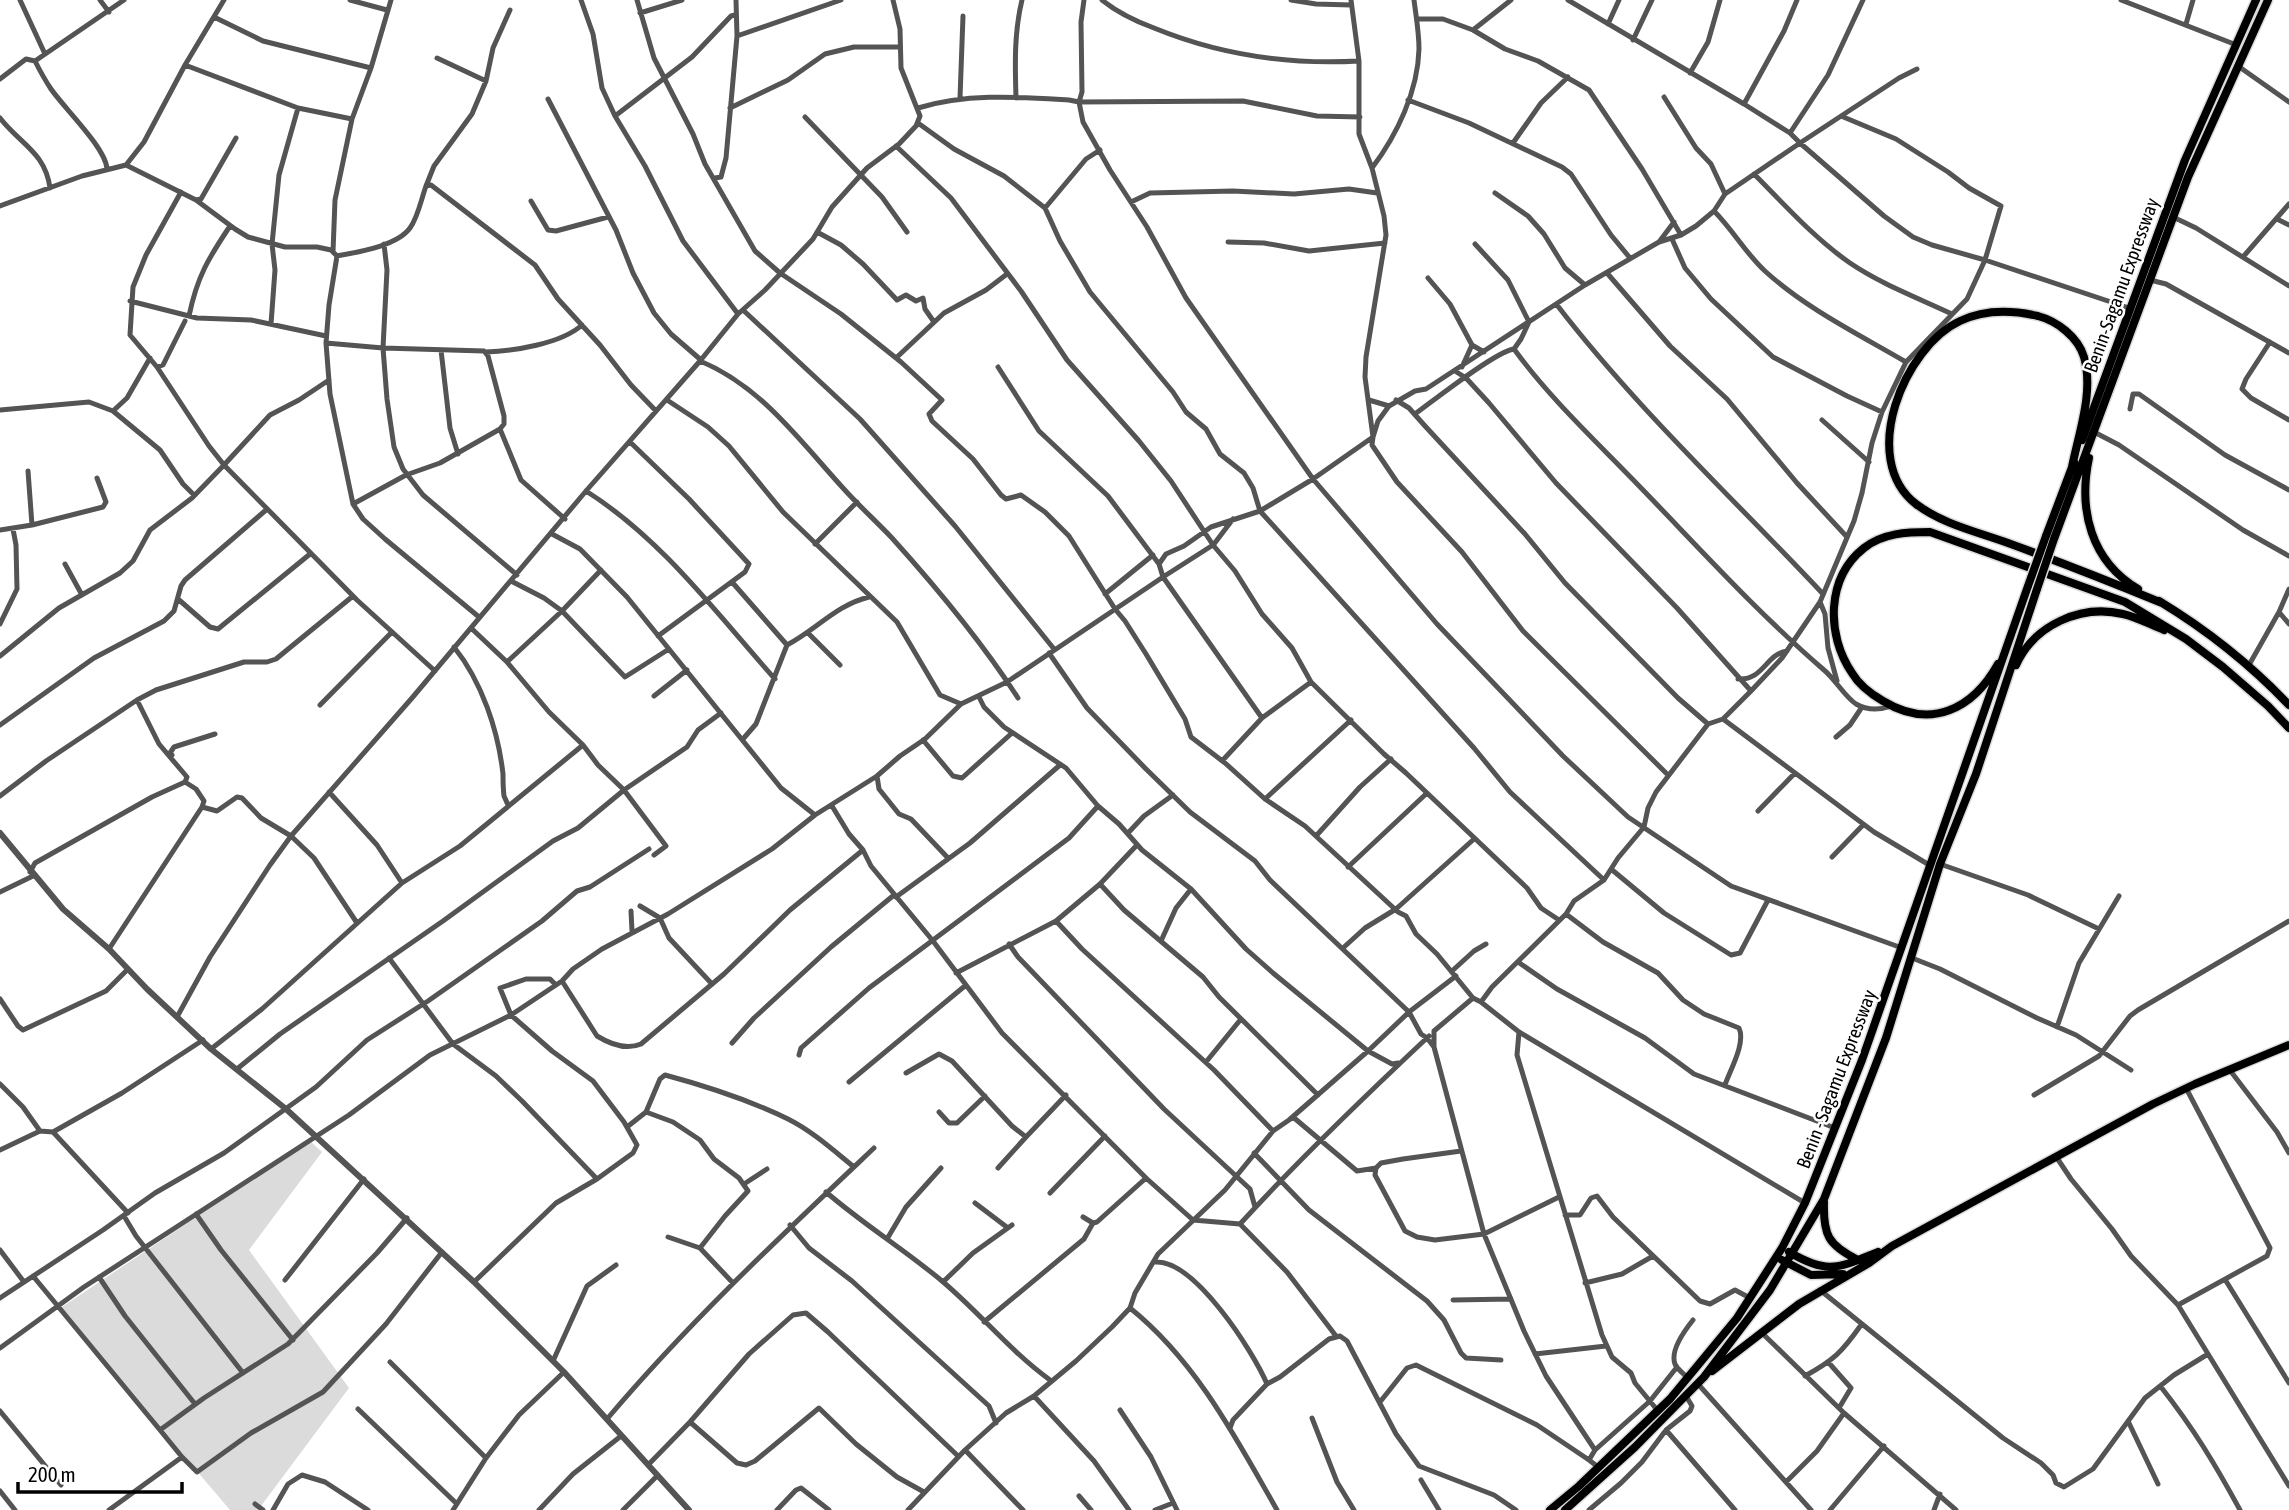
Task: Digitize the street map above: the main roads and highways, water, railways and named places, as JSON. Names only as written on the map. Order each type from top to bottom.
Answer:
[{"type":"highway","name":"Benin-Sagamu Expressway","points":[[2050,537],[2072,467],[2185,160],[2234,44],[2256,0]]},
{"type":"highway","points":[[1701,1381],[1744,1326],[1787,1263],[1824,1199],[1883,1047],[1940,864],[1976,774],[2050,537],[2094,432],[2188,177],[2268,0]]},
{"type":"highway","points":[[2072,467],[2087,391],[2084,356],[2065,330],[2043,317],[2024,313],[1992,312],[1974,315],[1958,322],[1929,342],[1905,380],[1887,445],[1893,472],[1915,503],[1942,519],[2092,574],[2162,603]]},
{"type":"highway","points":[[2094,432],[2085,474],[2085,506],[2094,545],[2115,573],[2194,622],[2249,665],[2289,705]]},
{"type":"highway","points":[[2011,639],[1988,681],[1975,696],[1956,708],[1929,715],[1913,713],[1892,706],[1865,689],[1844,662],[1837,646],[1834,626],[1836,588],[1846,567],[1865,547],[1900,532],[1930,531],[2124,602],[2186,639],[2268,706],[2289,728]]},
{"type":"highway","name":"Benin - Sagamu Expressway","points":[[1550,1510],[1658,1411],[1688,1378],[1750,1298],[1782,1248],[1805,1203],[1835,1128],[2011,639],[2033,587]]},
{"type":"highway","points":[[1999,703],[2020,657],[2034,639],[2056,622],[2102,611],[2124,614],[2186,639]]},
{"type":"highway","points":[[1782,1248],[1818,1266],[1829,1268],[1847,1265],[1887,1248],[2186,1088],[2289,1045]]},
{"type":"highway","points":[[1824,1199],[1824,1228],[1827,1237],[1836,1247],[1858,1260]]},
{"type":"highway","points":[[1564,1510],[1701,1381],[1820,1290],[1887,1248]]},
{"type":"highway","points":[[1776,1256],[1811,1275],[1833,1276],[1849,1273]]}]
